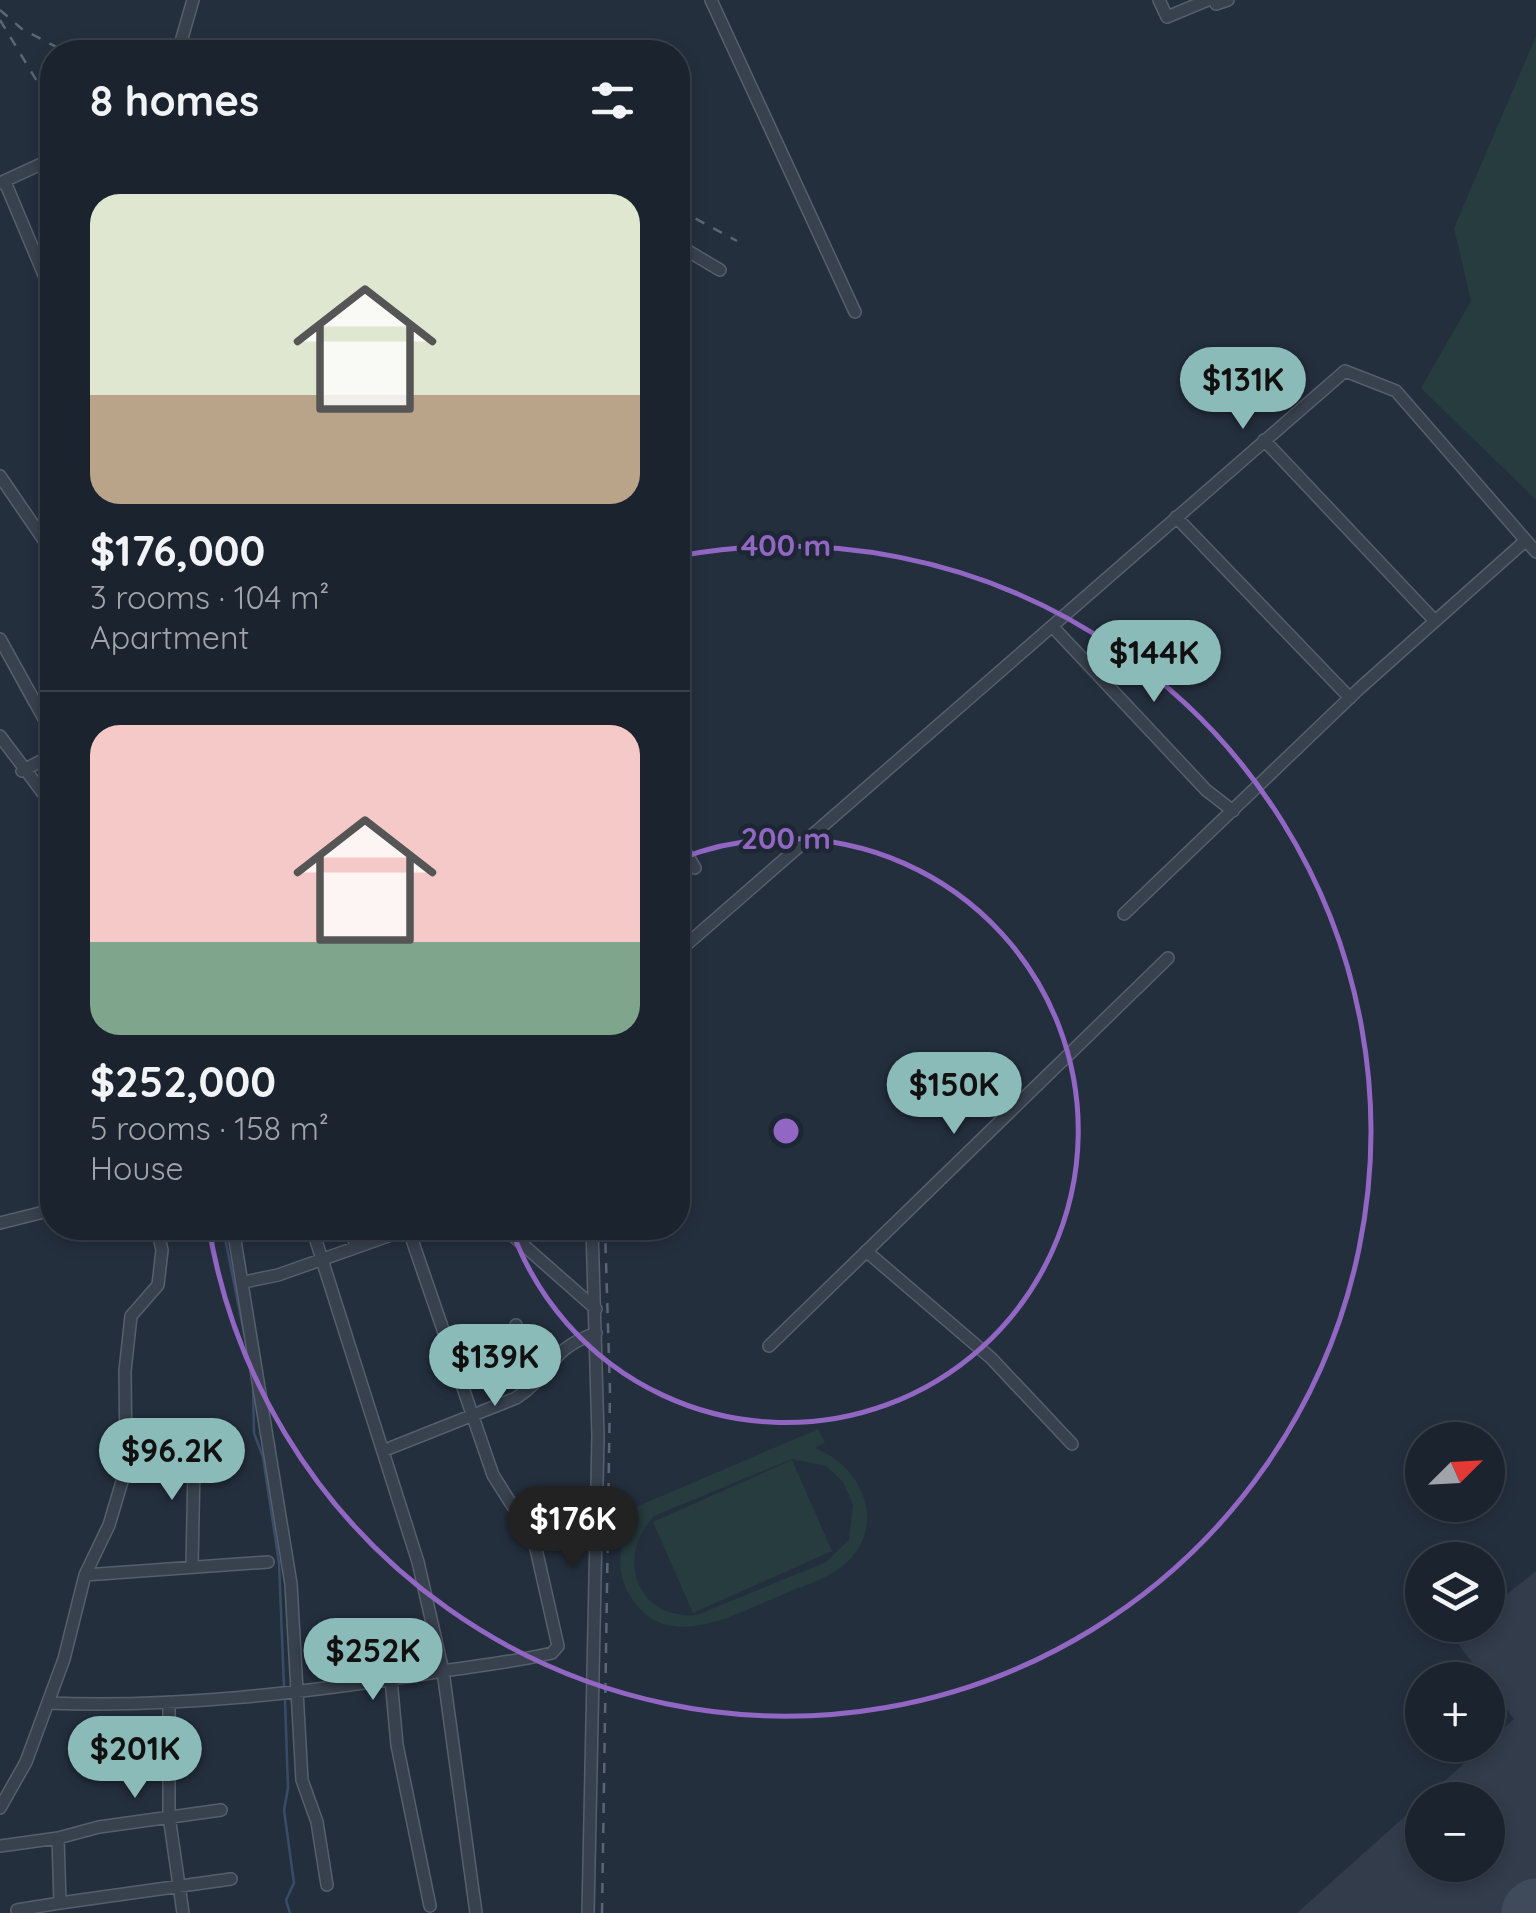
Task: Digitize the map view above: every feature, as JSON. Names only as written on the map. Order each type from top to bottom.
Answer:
[{"type":"street","points":[[182,40],[194,0]]},
{"type":"street","points":[[711,0],[855,312]]},
{"type":"street","points":[[1159,0],[1167,16],[1212,0],[1216,4],[1228,0]]},
{"type":"street","points":[[40,165],[2,183],[40,267]]},
{"type":"street","points":[[690,252],[720,270]]},
{"type":"street","points":[[690,942],[1344,372],[1396,392],[1536,552]]},
{"type":"street","points":[[1265,440],[1436,621]]},
{"type":"street","points":[[0,476],[40,534]]},
{"type":"street","points":[[1176,517],[1350,698]]},
{"type":"street","points":[[1124,914],[1350,698],[1524,542]]},
{"type":"street","points":[[1052,626],[1206,790],[1233,811]]},
{"type":"street","points":[[0,639],[40,711]]},
{"type":"street","points":[[0,736],[40,789]]},
{"type":"street","points":[[24,770],[40,761]]},
{"type":"street","points":[[690,859],[695,868]]},
{"type":"street","points":[[769,1346],[1168,958]]},
{"type":"street","points":[[0,1223],[40,1213]]},
{"type":"street","points":[[0,1808],[26,1762],[64,1660],[85,1575],[109,1525],[126,1468],[125,1371],[132,1316],[158,1285],[162,1250],[159,1240]]},
{"type":"street","points":[[235,1240],[289,1567],[302,1780],[316,1822],[328,1886]]},
{"type":"street","points":[[315,1240],[418,1562],[443,1671],[476,1913]]},
{"type":"street","points":[[354,1240],[356,1247]]},
{"type":"street","points":[[244,1282],[278,1276],[375,1240]]},
{"type":"street","points":[[48,1703],[170,1702],[298,1691],[501,1666],[552,1653],[558,1646],[534,1540],[493,1475],[412,1240]]},
{"type":"street","points":[[518,1240],[596,1309]]},
{"type":"street","points":[[588,1913],[596,1334],[593,1240]]},
{"type":"street","points":[[866,1251],[991,1358],[1072,1444]]},
{"type":"street","points":[[516,1324],[538,1380]]},
{"type":"street","points":[[385,1450],[476,1418],[516,1398],[538,1380],[567,1344],[596,1334]]},
{"type":"street","points":[[126,1468],[194,1468],[192,1565]]},
{"type":"street","points":[[85,1575],[268,1562]]},
{"type":"street","points":[[392,1679],[397,1745],[430,1906]]},
{"type":"street","points":[[170,1702],[169,1816],[183,1913]]},
{"type":"street","points":[[0,1846],[221,1810]]},
{"type":"street","points":[[58,1838],[60,1903]]},
{"type":"street","points":[[0,1909],[17,1912],[232,1879]]},
{"type":"shaded area","points":[[1536,1571],[1536,1913],[1297,1913],[1405,1816],[1405,1882],[1505,1882],[1505,1782],[1443,1782],[1466,1762],[1505,1762],[1505,1727],[1514,1719],[1505,1707],[1505,1662],[1472,1662],[1457,1642],[1505,1642],[1505,1596]]},
{"type":"green space","points":[[1536,36],[1536,500],[1421,388],[1471,301],[1454,228]]},
{"type":"green space","points":[[818,1429],[825,1442],[815,1448],[846,1468],[857,1482],[867,1515],[859,1548],[830,1574],[718,1621],[677,1627],[642,1611],[624,1583],[620,1555],[633,1520],[629,1510]],"holes":[[[792,1459],[826,1466],[843,1482],[853,1504],[849,1540],[826,1562],[697,1615],[676,1614],[646,1597],[634,1567],[642,1532],[654,1516]]]},
{"type":"green space","points":[[792,1460],[832,1551],[693,1613],[653,1522]]},
{"type":"waterway","points":[[10,669],[30,706]]},
{"type":"waterway","points":[[225,1240],[248,1353]]},
{"type":"waterway","points":[[253,1386],[254,1433],[263,1457],[279,1563],[284,1687]]},
{"type":"waterway","points":[[285,1700],[288,1788],[284,1810],[294,1883],[286,1900],[290,1913]]},
{"type":"railway","points":[[0,10],[22,29],[43,40]]},
{"type":"railway","points":[[0,20],[40,86]]},
{"type":"railway","points":[[690,216],[737,241]]},
{"type":"railway","points":[[602,1913],[610,1392],[605,1240]]}]
